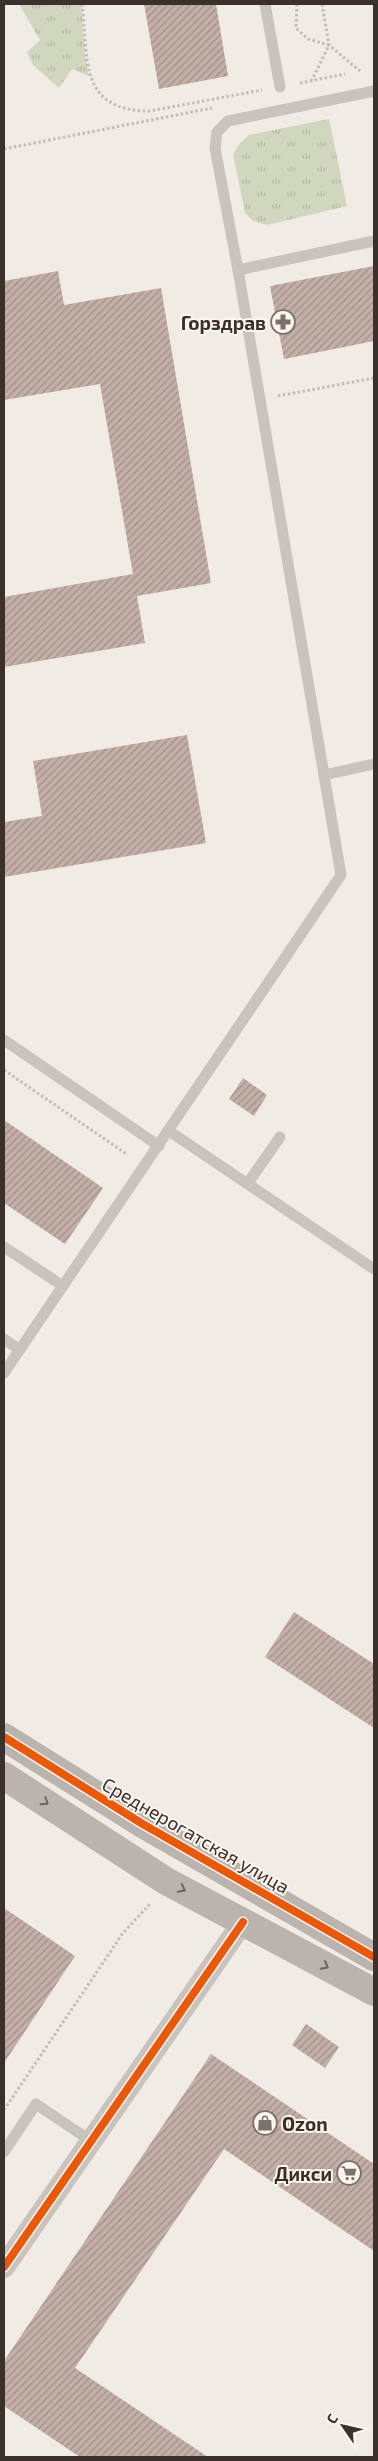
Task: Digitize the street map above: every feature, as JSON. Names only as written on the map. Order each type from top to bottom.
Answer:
[{"type":"street","name":"Среднерогатская улица","points":[[4,1737],[79,1786],[374,1956]]},
{"type":"street","points":[[4,1776],[143,1867],[374,1992]]},
{"type":"street","points":[[4,2267],[243,1922]]},
{"type":"lane","points":[[264,4],[280,87]]},
{"type":"lane","points":[[4,1373],[341,875],[238,270],[215,148],[218,132],[228,121],[374,91]]},
{"type":"lane","points":[[238,270],[374,241]]},
{"type":"lane","points":[[324,775],[374,764]]},
{"type":"lane","points":[[4,1040],[159,1146]]},
{"type":"lane","points":[[169,1131],[374,1269]]},
{"type":"lane","points":[[248,1183],[280,1137]]},
{"type":"lane","points":[[4,1247],[63,1286]]},
{"type":"lane","points":[[4,1339],[20,1350]]},
{"type":"lane","points":[[4,2152],[36,2104],[91,2141]]},
{"type":"path","points":[[82,4],[85,56],[89,76],[100,92],[116,105],[134,111],[150,111],[367,70]]},
{"type":"path","points":[[297,4],[296,28],[308,39],[329,45],[360,71]]},
{"type":"path","points":[[311,81],[329,45],[322,4]]},
{"type":"path","points":[[4,149],[214,108]]},
{"type":"path","points":[[260,400],[374,378]]},
{"type":"path","points":[[4,1070],[131,1157],[159,1146]]},
{"type":"path","points":[[4,2110],[123,1933],[156,1897]]},
{"type":"green space","points":[[19,4],[81,4],[85,56],[89,76],[72,69],[59,88],[33,65],[27,52],[40,40]]},
{"type":"green space","points":[[329,119],[347,206],[267,225],[253,221],[245,213],[233,154],[241,142],[249,135]]},
{"type":"building","points":[[144,4],[216,4],[228,76],[159,89]]},
{"type":"building","points":[[374,266],[374,341],[284,359],[270,286]]},
{"type":"building","points":[[58,271],[64,305],[161,288],[211,583],[137,596],[145,643],[4,667],[4,597],[133,574],[100,384],[4,400],[4,281]]},
{"type":"building","points":[[187,735],[206,843],[4,877],[4,822],[42,816],[33,761]]},
{"type":"building","points":[[243,1078],[267,1095],[254,1116],[229,1099]]},
{"type":"building","points":[[4,1120],[103,1188],[65,1244],[4,1203]]},
{"type":"building","points":[[294,1612],[374,1664],[374,1728],[265,1657]]},
{"type":"building","points":[[4,1908],[75,1956],[4,2063]]},
{"type":"building","points":[[306,2024],[339,2047],[325,2068],[292,2045]]},
{"type":"building","points":[[211,2054],[374,2164],[374,2251],[224,2149],[75,2368],[208,2457],[80,2457],[4,2406],[4,2361]]},
{"type":"cycle path","points":[[4,1737],[141,1823],[374,1957]]},
{"type":"cycle path","points":[[4,2267],[243,1922]]},
{"type":"place","name":"Горздрав","points":[[283,322]]},
{"type":"place","name":"Ozon","points":[[265,2123]]},
{"type":"place","name":"Дикси","points":[[349,2173]]}]
